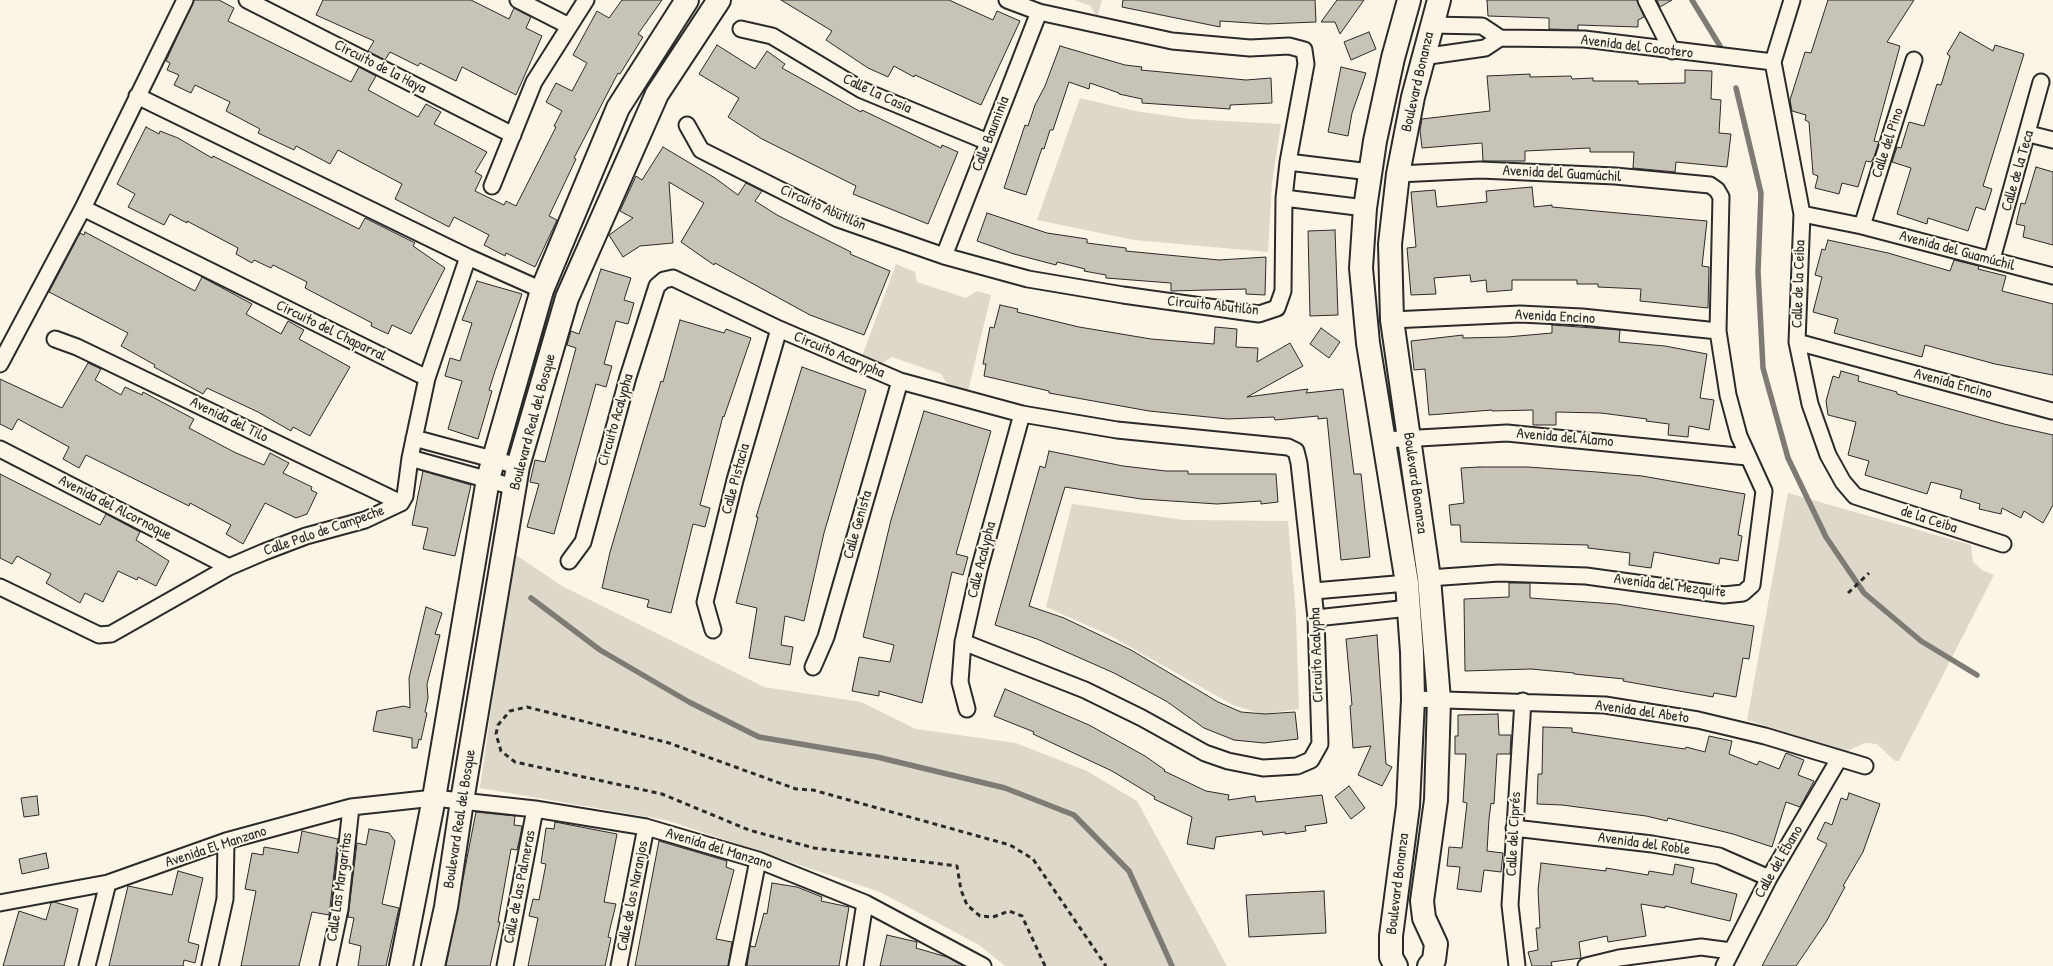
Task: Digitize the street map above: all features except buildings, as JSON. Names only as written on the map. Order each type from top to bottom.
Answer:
[{"type":"street","points":[[0,364],[83,208],[185,0]]},
{"type":"street","name":"Circuito de la Haya","points":[[247,0],[513,135]]},
{"type":"street","points":[[518,0],[569,26]]},
{"type":"street","points":[[492,186],[534,82],[586,0]]},
{"type":"street","name":"Boulevard Real del Bosque","points":[[401,966],[434,798],[490,470],[542,290],[618,108],[687,0]]},
{"type":"street","name":"Boulevard Real del Bosque","points":[[433,966],[446,907],[516,476],[567,298],[613,190],[657,94],[719,0]]},
{"type":"street","name":"Circuito Abutilón","points":[[687,125],[701,150],[838,218],[944,256],[1028,279],[1259,314],[1277,308],[1283,291],[1284,198],[1288,162],[1306,64],[1304,50],[1290,46],[1250,48],[1172,41],[1039,12],[1007,0]]},
{"type":"street","name":"Boulevard Bonanza","points":[[1396,966],[1391,957],[1391,936],[1408,806],[1413,699],[1409,608],[1407,583],[1368,342],[1361,268],[1365,208],[1370,172],[1393,58],[1410,0]]},
{"type":"street","name":"Boulevard Bonanza","points":[[1429,966],[1434,960],[1436,944],[1424,918],[1422,901],[1436,800],[1439,700],[1429,578],[1392,320],[1390,244],[1398,174],[1422,57],[1439,0]]},
{"type":"street","points":[[1646,0],[1672,51]]},
{"type":"street","points":[[1773,62],[1792,0]]},
{"type":"street","name":"Calle Bauminia","points":[[944,256],[1039,12]]},
{"type":"street","name":"Avenida del Cocotero","points":[[1431,25],[1482,26],[1500,38],[1584,39],[1773,62]]},
{"type":"street","name":"Calle La Casia","points":[[741,29],[772,36],[862,90],[988,142]]},
{"type":"street","name":"Avenida del Cocotero","points":[[1422,57],[1485,48],[1500,38]]},
{"type":"street","name":"Calle del Pino","points":[[1862,226],[1914,60]]},
{"type":"street","name":"Calle de la Ceiba","points":[[1773,62],[1802,214],[1797,342],[1810,404],[1828,455],[1843,482],[1855,496]]},
{"type":"street","name":"Calle de la Teca","points":[[1992,259],[2029,134],[2041,82]]},
{"type":"street","points":[[137,96],[468,258],[542,290]]},
{"type":"street","points":[[2029,134],[2053,140]]},
{"type":"street","points":[[1288,162],[1370,172]]},
{"type":"street","name":"Avenida del Guamúchil","points":[[1398,174],[1480,170],[1615,176],[1710,185],[1717,190],[1721,197]]},
{"type":"street","name":"Avenida del Mezquite","points":[[1429,578],[1499,573],[1586,576],[1724,595],[1743,592],[1752,585],[1764,491],[1747,457],[1728,394],[1718,331],[1721,197]]},
{"type":"street","points":[[1284,198],[1365,208]]},
{"type":"street","name":"Circuito del Chaparral","points":[[83,208],[427,378]]},
{"type":"street","name":"Avenida del Guamúchil","points":[[1802,214],[1862,226],[2053,276]]},
{"type":"street","points":[[468,258],[427,378],[414,438],[490,470],[516,476]]},
{"type":"street","name":"Circuito Acarypha","points":[[664,280],[674,278],[779,329],[900,381],[1022,414]]},
{"type":"street","name":"Circuito Acalypha","points":[[569,561],[583,542],[628,377],[657,286],[664,280]]},
{"type":"street","name":"Avenida Encino","points":[[1392,320],[1520,314],[1582,317],[1718,331]]},
{"type":"street","name":"Calle Pistacia","points":[[713,630],[705,602],[735,480],[779,329]]},
{"type":"street","name":"Avenida del Tilo","points":[[55,339],[77,347],[401,503]]},
{"type":"street","name":"Avenida Encino","points":[[1797,342],[2052,411]]},
{"type":"street","name":"Calle Genista","points":[[813,667],[826,637],[900,381]]},
{"type":"street","name":"Circuito Acalypha","points":[[962,642],[1085,690],[1142,718],[1204,753],[1228,762],[1263,768],[1297,766],[1311,760],[1320,744],[1314,591],[1296,451],[1288,447],[1117,430],[1022,414]]},
{"type":"street","name":"Calle Acalypha","points":[[967,709],[960,682],[962,642],[979,570],[1022,414]]},
{"type":"street","name":"Avenida del Álamo","points":[[1384,440],[1507,433],[1747,457]]},
{"type":"street","name":"Calle Palo de Campeche","points":[[0,586],[99,635],[111,634],[230,567],[306,536],[365,520],[401,503],[405,496],[414,438]]},
{"type":"street","name":"Avenida del Alcornoque","points":[[0,448],[230,567]]},
{"type":"street","points":[[410,458],[490,470],[516,476]]},
{"type":"street","name":"de la Ceiba","points":[[1855,496],[2003,544]]},
{"type":"street","points":[[1314,591],[1407,583]]},
{"type":"street","points":[[1316,618],[1409,608]]},
{"type":"street","name":"Avenida del Abeto","points":[[1413,699],[1606,704],[1698,720],[1765,736],[1839,760],[1865,766]]},
{"type":"street","name":"Calle del Ciprés","points":[[1517,966],[1510,905],[1523,702]]},
{"type":"street","name":"Calle del Ébano","points":[[1724,966],[1769,878],[1839,760]]},
{"type":"street","name":"Avenida del Manzano","points":[[434,798],[535,809],[646,827],[758,860],[865,902],[976,964]]},
{"type":"street","name":"Avenida El Manzano","points":[[0,903],[108,883],[226,841],[350,807],[434,798]]},
{"type":"street","name":"Calle Las Margaritas","points":[[328,966],[340,909],[350,807]]},
{"type":"street","name":"Calle de las Palmeras","points":[[505,966],[535,809]]},
{"type":"street","name":"Calle de los Naranjos","points":[[619,966],[646,827]]},
{"type":"street","name":"Avenida del Roble","points":[[1514,828],[1652,844],[1719,856],[1769,878]]},
{"type":"street","points":[[210,966],[225,899],[226,841]]},
{"type":"street","points":[[737,966],[758,860]]},
{"type":"street","points":[[87,966],[108,883]]},
{"type":"street","points":[[855,966],[865,902]]},
{"type":"street","points":[[1586,966],[1620,958],[1701,947],[1731,950]]},
{"type":"path","points":[[1848,593],[1869,573]]},
{"type":"path","points":[[1045,966],[1022,916],[1009,911],[993,917],[980,916],[967,905],[961,890],[957,866],[814,848],[749,830],[662,794],[515,762],[501,751],[496,734],[498,725],[510,711],[527,707],[669,743],[796,789],[813,790],[1010,845],[1032,859],[1106,966]]},
{"type":"shaded area","points":[[1074,0],[1102,0],[1097,18],[1091,6]]},
{"type":"shaded area","points":[[1080,98],[1135,111],[1190,119],[1281,124],[1272,183],[1268,252],[1134,240],[1037,220]]},
{"type":"shaded area","points":[[896,264],[915,272],[917,282],[966,298],[977,291],[991,295],[968,391],[947,383],[941,374],[892,357],[879,365],[861,359]]},
{"type":"shaded area","points":[[1788,493],[1971,545],[1973,562],[1982,570],[1994,575],[1899,761],[1895,761],[1877,744],[1865,743],[1847,751],[1747,720]]},
{"type":"shaded area","points":[[1072,504],[1184,520],[1288,521],[1296,615],[1299,709],[1262,714],[1233,705],[1109,635],[1046,607]]},
{"type":"shaded area","points":[[513,553],[562,586],[764,687],[861,702],[916,729],[1016,743],[1087,771],[1137,801],[1227,966],[1005,966],[979,945],[880,892],[666,820],[480,788]]},
{"type":"waterway","points":[[1692,0],[1720,46]]},
{"type":"waterway","points":[[1736,88],[1761,193],[1758,272],[1763,368],[1788,458],[1826,537],[1864,593],[1921,641],[1977,675]]},
{"type":"waterway","points":[[531,598],[600,650],[689,702],[759,737],[877,757],[1005,788],[1074,815],[1129,871],[1172,966]]}]
